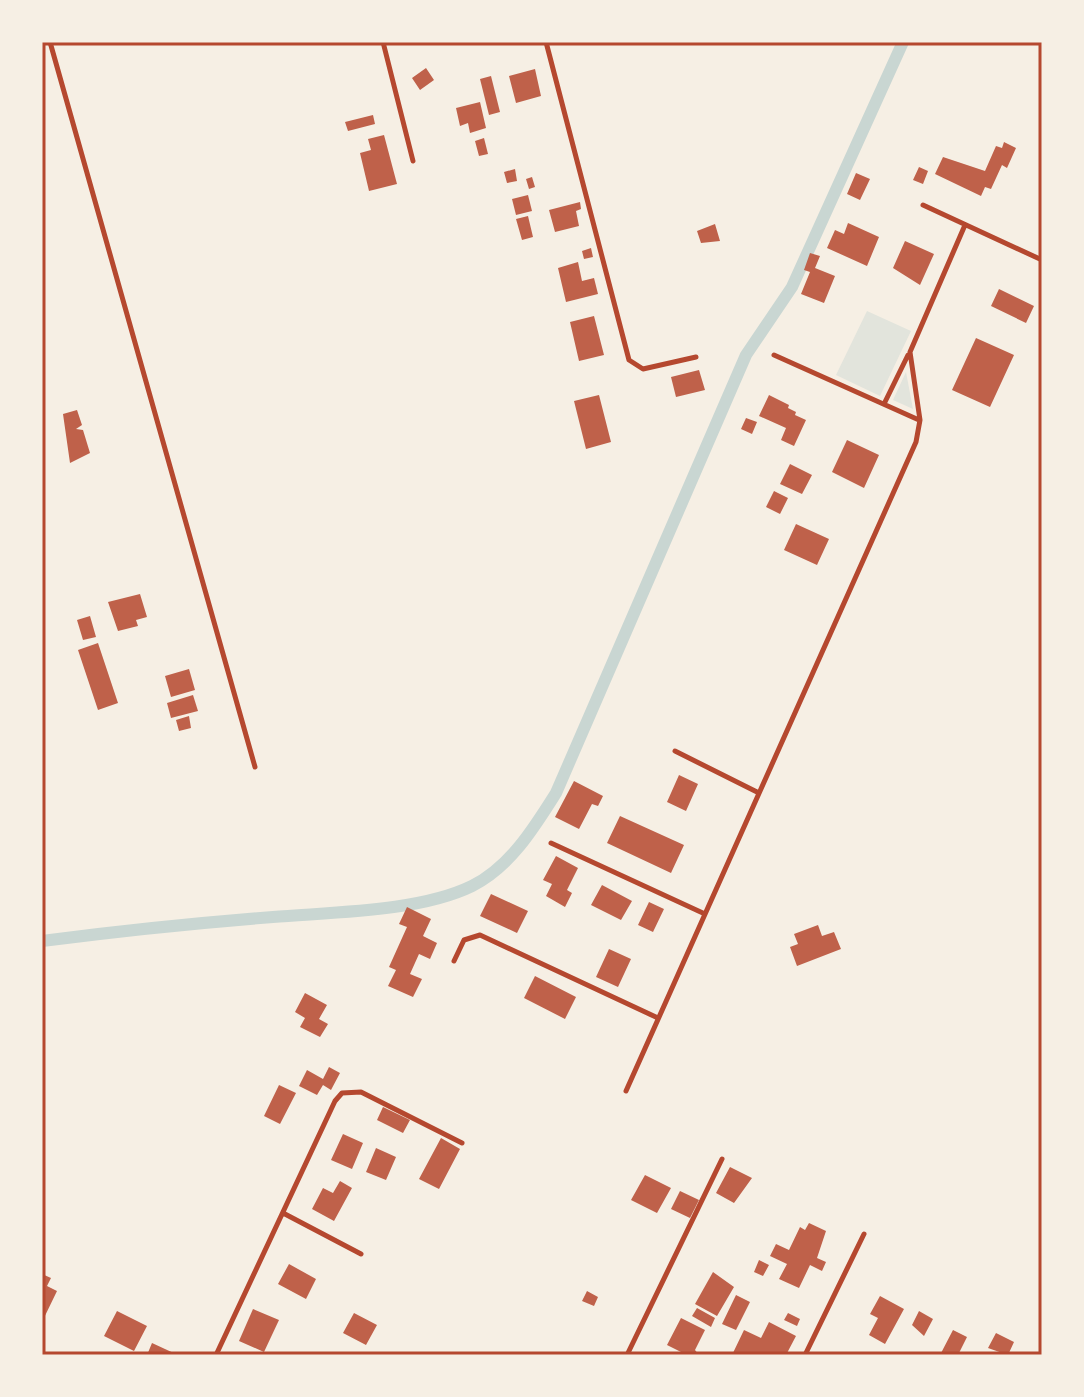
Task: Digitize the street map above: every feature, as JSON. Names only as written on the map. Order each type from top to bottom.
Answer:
[{"type":"street","points":[[50,42],[255,767]]},
{"type":"street","points":[[383,42],[413,161]]},
{"type":"street","points":[[546,42],[629,360],[643,369],[696,357]]},
{"type":"street","points":[[923,205],[1042,260]]},
{"type":"street","points":[[884,404],[965,225]]},
{"type":"street","points":[[626,1091],[916,442],[920,420],[910,352]]},
{"type":"street","points":[[774,355],[920,420]]},
{"type":"street","points":[[675,751],[759,793]]},
{"type":"street","points":[[551,843],[705,914]]},
{"type":"street","points":[[454,961],[464,940],[480,935],[658,1018]]},
{"type":"street","points":[[216,1355],[335,1101],[348,1090],[361,1092],[462,1143]]},
{"type":"street","points":[[627,1355],[722,1159]]},
{"type":"street","points":[[283,1213],[361,1254]]},
{"type":"street","points":[[805,1355],[864,1234]]},
{"type":"shaded area","points":[[867,311],[911,331],[880,396],[836,375]]},
{"type":"shaded area","points":[[906,372],[913,409],[893,400]]},
{"type":"building","points":[[426,68],[434,80],[420,90],[412,78]]},
{"type":"building","points":[[535,69],[541,96],[516,103],[509,76]]},
{"type":"building","points":[[491,76],[500,112],[489,115],[480,79]]},
{"type":"building","points":[[480,102],[486,128],[470,133],[468,123],[460,126],[456,108]]},
{"type":"building","points":[[373,115],[375,124],[348,131],[345,122]]},
{"type":"building","points":[[384,135],[397,184],[369,191],[360,153],[371,150],[368,139]]},
{"type":"building","points":[[484,138],[488,154],[479,156],[475,141]]},
{"type":"building","points":[[1004,142],[1016,148],[1007,168],[1002,165],[991,189],[985,187],[981,196],[935,174],[943,157],[985,171],[996,146],[1002,148]]},
{"type":"building","points":[[919,167],[928,171],[923,184],[913,180]]},
{"type":"building","points":[[515,169],[517,181],[507,183],[504,172]]},
{"type":"building","points":[[856,173],[870,179],[860,200],[847,194]]},
{"type":"building","points":[[532,177],[535,187],[529,189],[526,179]]},
{"type":"building","points":[[528,195],[532,211],[516,215],[512,199]]},
{"type":"building","points":[[580,202],[581,209],[576,211],[579,226],[555,232],[549,210]]},
{"type":"building","points":[[528,216],[533,237],[522,240],[516,219]]},
{"type":"building","points":[[848,223],[879,237],[867,266],[827,248],[835,230],[844,234]]},
{"type":"building","points":[[715,224],[720,241],[701,243],[697,231]]},
{"type":"building","points":[[905,241],[934,254],[920,285],[893,268]]},
{"type":"building","points":[[591,248],[593,257],[584,259],[582,251]]},
{"type":"building","points":[[810,253],[820,256],[815,268],[835,276],[824,303],[801,294],[810,272],[804,270]]},
{"type":"building","points":[[578,262],[582,281],[594,278],[598,294],[566,302],[558,268]]},
{"type":"building","points":[[999,289],[1034,306],[1026,323],[991,306]]},
{"type":"building","points":[[594,316],[604,355],[579,361],[570,322]]},
{"type":"building","points":[[976,338],[1014,355],[990,407],[952,390]]},
{"type":"building","points":[[699,370],[705,390],[676,397],[671,377]]},
{"type":"building","points":[[599,395],[611,442],[586,449],[574,401]]},
{"type":"building","points":[[769,395],[789,405],[788,408],[796,412],[795,415],[806,420],[794,446],[781,440],[786,428],[759,416]]},
{"type":"building","points":[[77,410],[82,425],[76,429],[83,430],[90,453],[70,463],[63,414]]},
{"type":"building","points":[[746,418],[757,422],[752,434],[741,429]]},
{"type":"building","points":[[847,440],[879,455],[864,488],[832,472]]},
{"type":"building","points":[[790,464],[812,475],[802,494],[780,484]]},
{"type":"building","points":[[774,491],[788,498],[780,514],[766,507]]},
{"type":"building","points":[[796,524],[829,539],[817,565],[784,550]]},
{"type":"building","points":[[140,594],[147,617],[136,620],[138,626],[118,631],[108,602]]},
{"type":"building","points":[[90,616],[96,637],[83,640],[77,620]]},
{"type":"building","points":[[98,643],[118,703],[98,710],[78,650]]},
{"type":"building","points":[[189,669],[195,690],[171,697],[165,676]]},
{"type":"building","points":[[193,695],[198,711],[171,718],[167,703]]},
{"type":"building","points":[[189,716],[191,728],[179,731],[176,720]]},
{"type":"building","points":[[679,775],[698,784],[686,811],[667,802]]},
{"type":"building","points":[[574,781],[603,796],[598,806],[592,804],[579,829],[555,817]]},
{"type":"building","points":[[620,816],[684,845],[671,873],[607,843]]},
{"type":"building","points":[[556,856],[578,868],[567,890],[572,893],[565,907],[546,896],[552,884],[543,880]]},
{"type":"building","points":[[602,885],[632,901],[621,920],[591,905]]},
{"type":"building","points":[[491,894],[528,911],[517,933],[480,916]]},
{"type":"building","points":[[649,902],[664,909],[653,932],[638,925]]},
{"type":"building","points":[[407,907],[431,919],[423,936],[437,943],[430,959],[419,954],[410,974],[422,979],[413,997],[388,986],[396,970],[389,967],[407,927],[399,924]]},
{"type":"building","points":[[818,925],[822,936],[834,932],[841,949],[797,966],[790,947],[798,944],[794,934]]},
{"type":"building","points":[[609,949],[631,959],[618,987],[596,977]]},
{"type":"building","points":[[535,976],[576,997],[565,1019],[524,998]]},
{"type":"building","points":[[305,993],[327,1005],[319,1019],[328,1024],[320,1037],[300,1027],[305,1018],[295,1012]]},
{"type":"building","points":[[329,1067],[340,1073],[331,1090],[323,1085],[317,1095],[299,1086],[307,1070],[323,1079]]},
{"type":"building","points":[[279,1085],[296,1093],[280,1124],[264,1116]]},
{"type":"building","points":[[383,1107],[410,1120],[403,1133],[377,1120]]},
{"type":"building","points":[[343,1134],[363,1143],[352,1169],[331,1160]]},
{"type":"building","points":[[441,1138],[460,1149],[439,1189],[419,1179]]},
{"type":"building","points":[[376,1148],[396,1157],[386,1180],[366,1172]]},
{"type":"building","points":[[730,1167],[752,1178],[734,1203],[716,1193]]},
{"type":"building","points":[[645,1175],[671,1188],[657,1213],[631,1200]]},
{"type":"building","points":[[340,1181],[352,1188],[334,1221],[312,1209],[323,1188],[333,1193]]},
{"type":"building","points":[[680,1191],[699,1200],[690,1218],[671,1209]]},
{"type":"building","points":[[809,1223],[826,1231],[817,1258],[826,1262],[822,1271],[810,1265],[799,1288],[779,1279],[787,1264],[770,1256],[776,1244],[789,1250],[800,1227],[805,1230]]},
{"type":"building","points":[[759,1260],[769,1265],[763,1276],[754,1272]]},
{"type":"building","points":[[289,1264],[316,1279],[306,1299],[278,1284]]},
{"type":"building","points":[[713,1272],[734,1287],[717,1316],[695,1304]]},
{"type":"building","points":[[42,1274],[51,1278],[47,1286],[57,1291],[42,1322]]},
{"type":"building","points":[[587,1291],[598,1297],[594,1306],[582,1301]]},
{"type":"building","points":[[736,1295],[750,1302],[736,1330],[722,1324]]},
{"type":"building","points":[[880,1296],[904,1309],[885,1344],[869,1335],[878,1318],[870,1314]]},
{"type":"building","points":[[697,1308],[715,1318],[711,1327],[692,1316]]},
{"type":"building","points":[[253,1309],[279,1320],[264,1352],[239,1341]]},
{"type":"building","points":[[117,1311],[147,1326],[134,1351],[104,1336]]},
{"type":"building","points":[[919,1311],[933,1319],[924,1336],[912,1325]]},
{"type":"building","points":[[354,1313],[377,1325],[366,1345],[343,1333]]},
{"type":"building","points":[[788,1313],[800,1319],[797,1326],[784,1320]]},
{"type":"building","points":[[681,1318],[705,1330],[695,1350],[699,1355],[687,1355],[667,1345]]},
{"type":"building","points":[[769,1322],[796,1336],[786,1355],[732,1355],[744,1330],[761,1338]]},
{"type":"building","points":[[953,1330],[967,1337],[958,1355],[940,1355]]},
{"type":"building","points":[[996,1333],[1014,1342],[1008,1355],[988,1348]]},
{"type":"building","points":[[152,1343],[178,1355],[147,1355]]},
{"type":"waterway","points":[[42,941],[401,906],[451,895],[472,886],[509,857],[530,833],[556,793],[746,355],[792,287],[903,42]]}]
